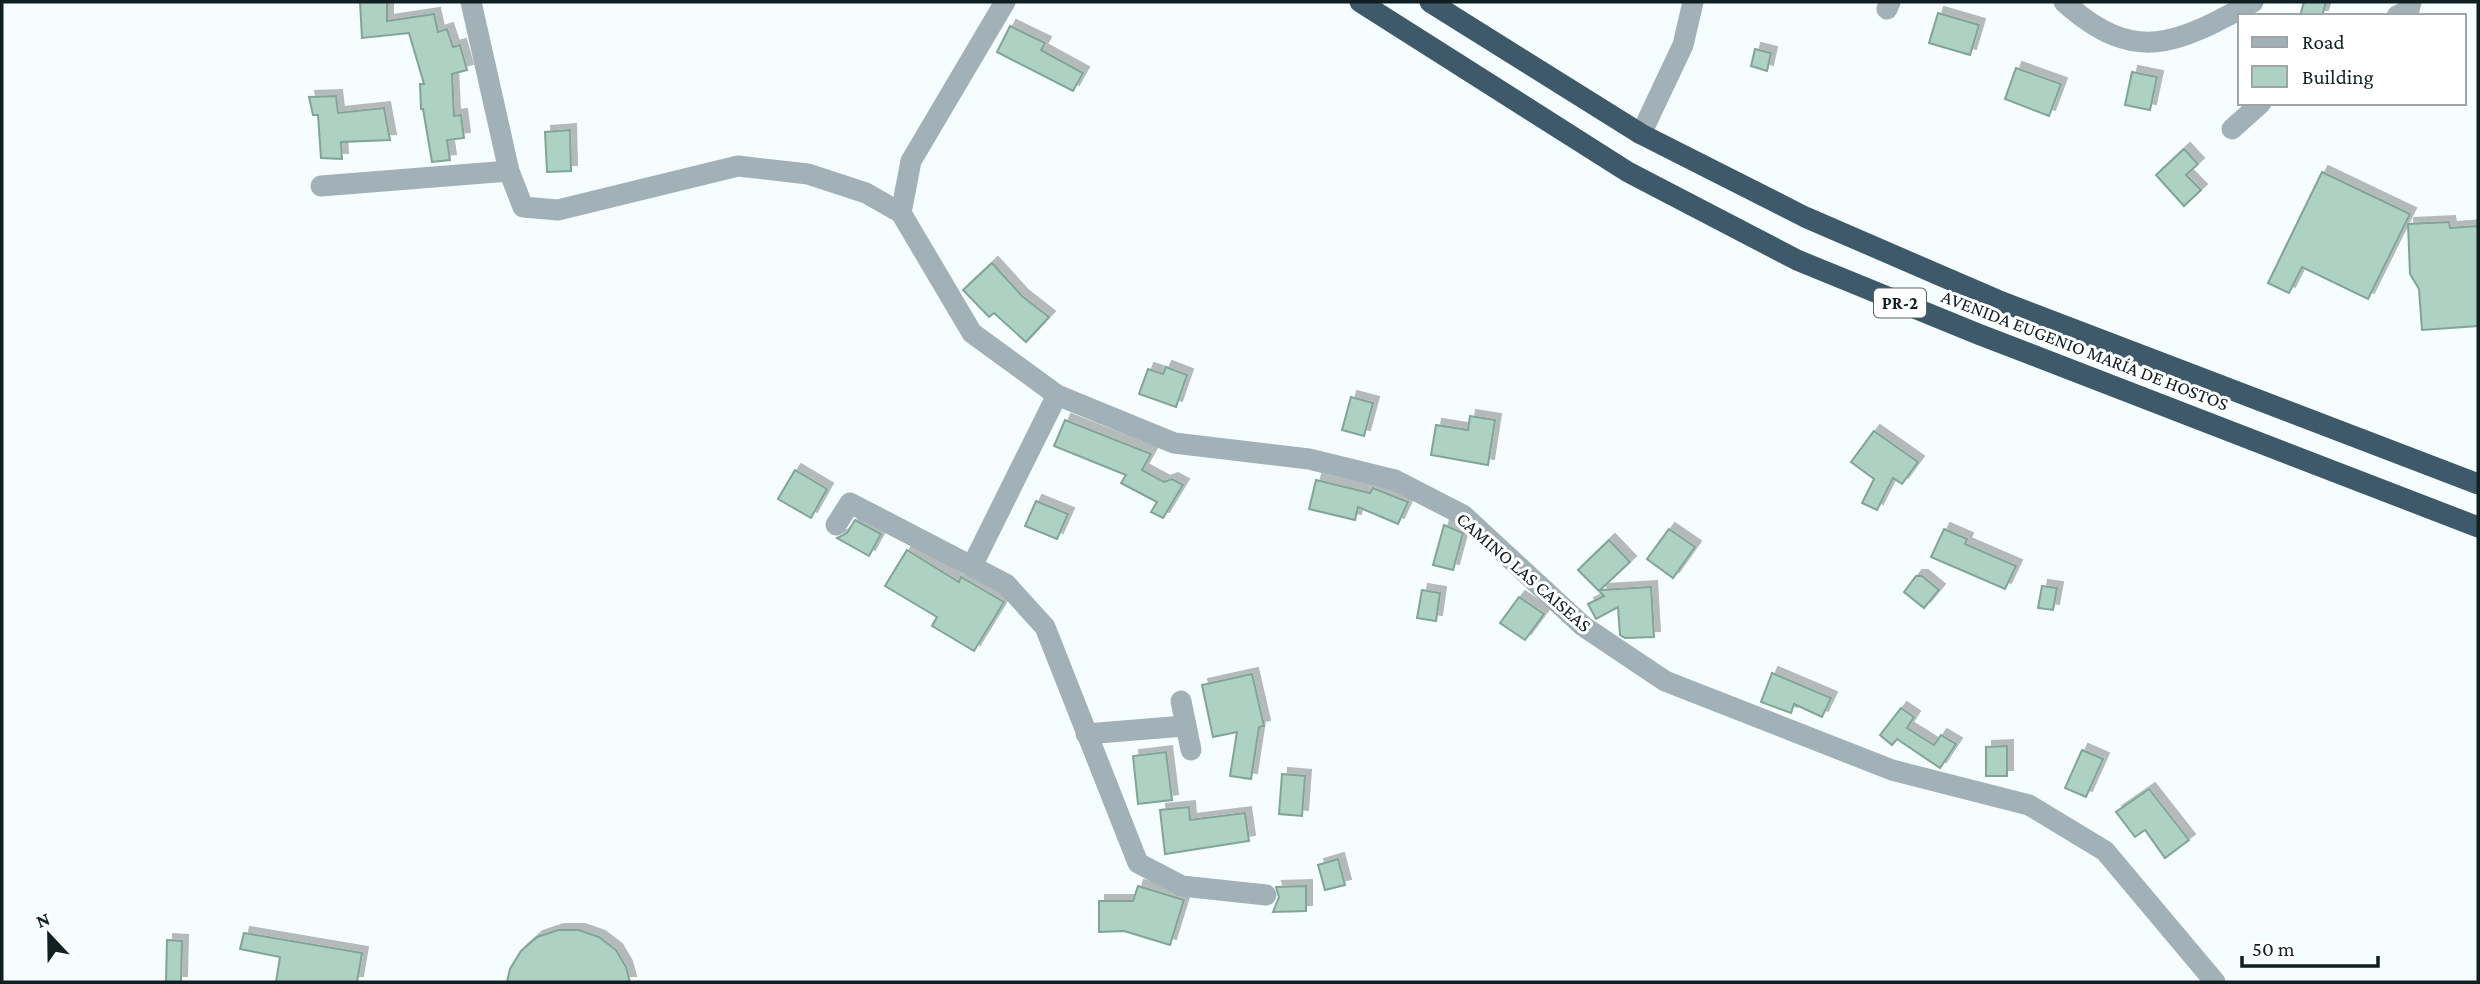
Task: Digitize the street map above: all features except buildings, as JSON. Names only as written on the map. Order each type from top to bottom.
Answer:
[{"type":"highway","name":"AVENIDA EUGENIO MARÍA DE HOSTOS","points":[[1360,2],[1628,172],[1797,260],[1989,339],[2478,527]]},
{"type":"highway","name":"AVENIDA EUGENIO MARÍA DE HOSTOS","points":[[1430,2],[1641,134],[1805,217],[1997,300],[2478,484]]},
{"type":"street","points":[[471,2],[509,171],[523,207],[558,210],[738,166],[808,174],[866,193],[901,213],[911,162],[1005,2]]},
{"type":"street","points":[[1641,134],[1683,45],[1693,2]]},
{"type":"street","points":[[2064,2],[2085,21],[2114,38],[2148,45],[2212,25],[2253,2]]},
{"type":"street","points":[[2232,130],[2259,105]]},
{"type":"street","points":[[321,186],[509,171]]},
{"type":"street","name":"CAMINO LAS CAISEAS","points":[[901,213],[972,333],[1057,395],[1174,443],[1309,459],[1395,480],[1463,514],[1583,626],[1665,681],[1892,770],[2029,804],[2094,844],[2105,851],[2216,982]]},
{"type":"street","points":[[973,564],[1057,395]]},
{"type":"street","points":[[836,525],[850,503],[973,564],[1006,584],[1045,627],[1138,863],[1182,886],[1266,895]]},
{"type":"street","points":[[1181,701],[1191,750]]},
{"type":"street","points":[[1086,734],[1184,726]]}]
